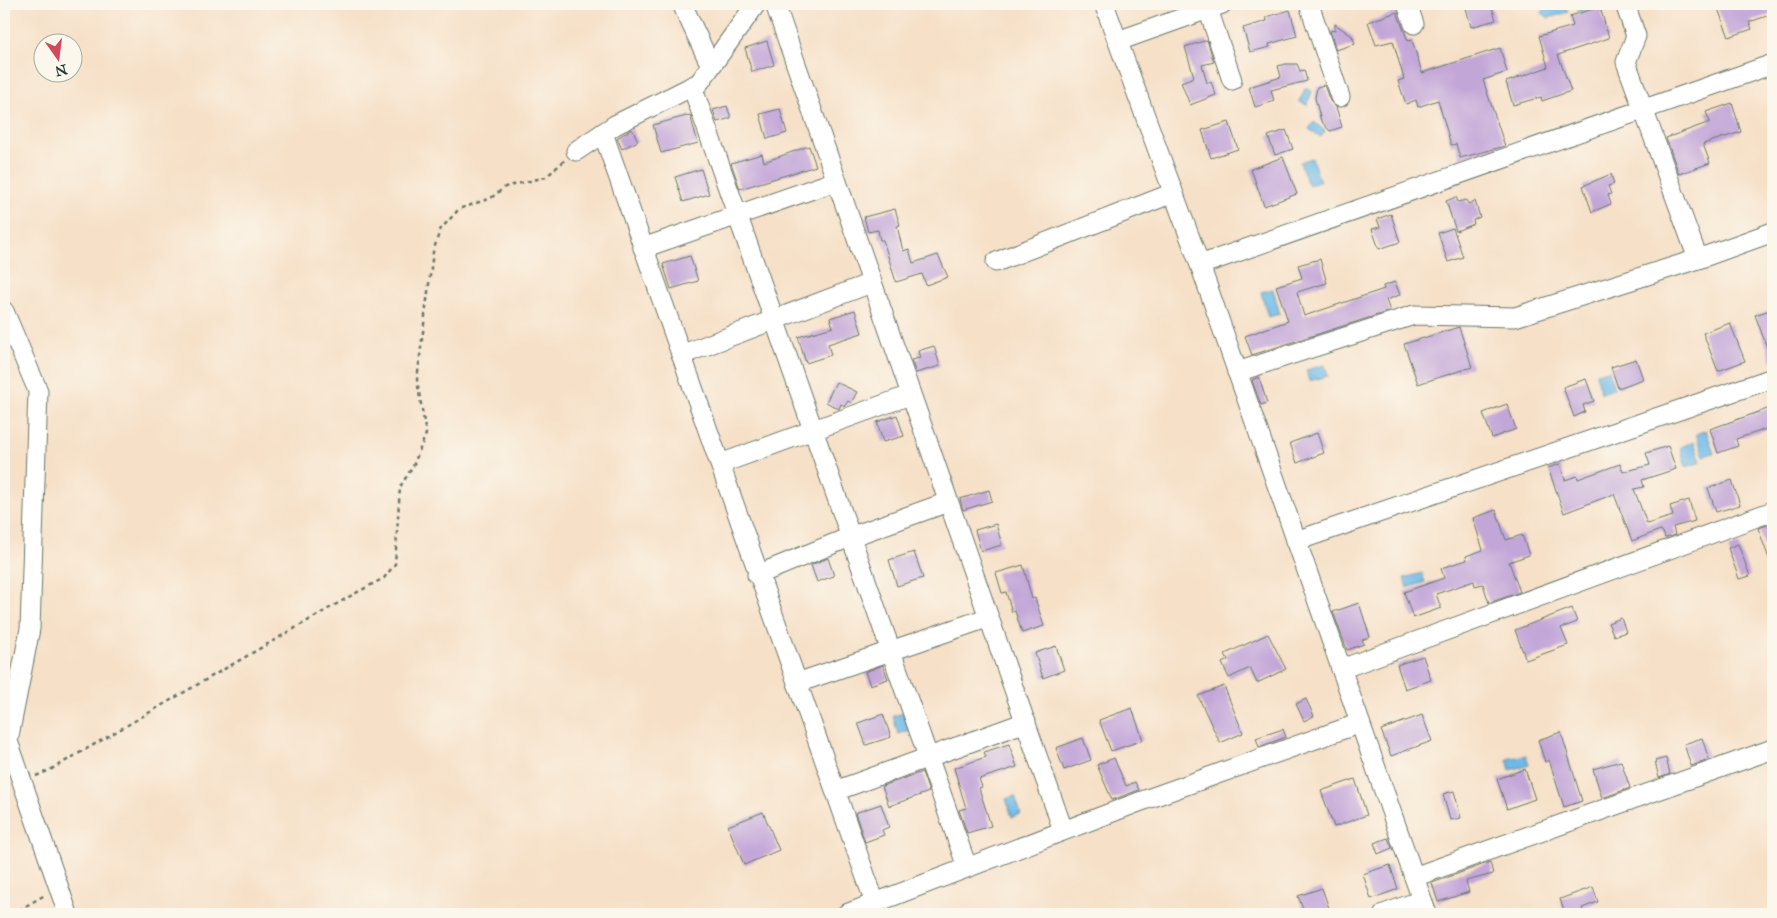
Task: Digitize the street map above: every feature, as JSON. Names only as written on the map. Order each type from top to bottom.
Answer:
[{"type":"street","points":[[682,4],[711,66]]},
{"type":"street","points":[[576,151],[603,133],[699,83],[756,4]]},
{"type":"street","points":[[775,4],[987,618],[1026,722],[1063,830]]},
{"type":"street","points":[[1104,4],[1200,265],[1424,907],[1384,914]]},
{"type":"street","points":[[1309,4],[1340,97]]},
{"type":"street","points":[[1408,4],[1414,24]]},
{"type":"street","points":[[1625,4],[1636,36],[1626,62],[1642,111],[1698,259]]},
{"type":"street","points":[[1118,41],[1215,6],[1232,80]]},
{"type":"street","points":[[1200,265],[1773,64]]},
{"type":"street","points":[[692,86],[738,214],[811,430],[967,867]]},
{"type":"street","points":[[603,133],[757,574],[875,903]]},
{"type":"street","points":[[643,248],[836,181]]},
{"type":"street","points":[[996,262],[1173,193]]},
{"type":"street","points":[[1237,372],[1414,315],[1515,316],[1698,259],[1773,232]]},
{"type":"street","points":[[681,355],[775,321],[871,283]]},
{"type":"street","points":[[4,311],[38,392],[30,629],[8,741],[68,914]]},
{"type":"street","points":[[1296,541],[1773,378]]},
{"type":"street","points":[[720,464],[910,395]]},
{"type":"street","points":[[757,574],[850,537],[948,502]]},
{"type":"street","points":[[1340,669],[1773,511]]},
{"type":"street","points":[[797,683],[987,618]]},
{"type":"street","points":[[835,791],[1026,722]]},
{"type":"street","points":[[846,914],[1063,830],[1360,723]]},
{"type":"street","points":[[1414,877],[1773,749]]},
{"type":"path","points":[[21,783],[50,770],[384,578],[395,564],[400,487],[413,466],[426,434],[417,380],[433,252],[440,230],[459,209],[491,198],[505,187],[546,177],[576,151]]},
{"type":"path","points":[[12,914],[58,887]]},
{"type":"water","points":[[1547,4],[1565,4],[1568,12],[1549,18],[1542,13]]},
{"type":"water","points":[[1577,4],[1597,4],[1598,6],[1579,12]]},
{"type":"water","points":[[1305,88],[1312,91],[1307,105],[1300,102]]},
{"type":"water","points":[[1314,122],[1325,131],[1321,137],[1309,129]]},
{"type":"water","points":[[1312,158],[1320,182],[1308,185],[1300,162]]},
{"type":"water","points":[[1273,289],[1280,314],[1268,317],[1261,292]]},
{"type":"water","points":[[1325,365],[1328,376],[1309,381],[1306,370]]},
{"type":"water","points":[[1609,370],[1614,389],[1601,393],[1596,373]]},
{"type":"water","points":[[1706,430],[1714,453],[1704,456],[1696,434]]},
{"type":"water","points":[[1694,442],[1701,462],[1686,467],[1680,447]]},
{"type":"water","points":[[1422,573],[1425,582],[1407,588],[1404,578]]},
{"type":"water","points":[[904,713],[909,731],[898,734],[893,716]]},
{"type":"water","points":[[1526,755],[1529,765],[1510,770],[1507,759]]},
{"type":"water","points":[[1015,796],[1021,814],[1012,817],[1006,799]]},
{"type":"building","points":[[1465,4],[1491,4],[1496,20],[1471,27]]},
{"type":"building","points":[[1733,4],[1771,4],[1773,14],[1749,22],[1752,29],[1729,37],[1718,9]]},
{"type":"building","points":[[1600,7],[1609,38],[1558,55],[1571,91],[1542,101],[1541,97],[1513,105],[1506,82],[1548,67],[1539,36],[1573,26],[1570,16]]},
{"type":"building","points":[[1290,10],[1297,36],[1269,44],[1270,47],[1250,52],[1243,28],[1267,21],[1266,17]]},
{"type":"building","points":[[1397,12],[1408,41],[1412,40],[1422,73],[1500,48],[1507,72],[1483,80],[1505,146],[1460,158],[1456,144],[1451,145],[1438,100],[1418,107],[1416,100],[1406,104],[1398,81],[1404,79],[1393,41],[1376,45],[1368,22]]},
{"type":"building","points":[[1335,24],[1352,36],[1355,44],[1336,50],[1330,31],[1335,30]]},
{"type":"building","points":[[1207,40],[1214,62],[1202,65],[1207,83],[1211,82],[1216,95],[1190,105],[1181,82],[1194,77],[1185,47]]},
{"type":"building","points":[[767,41],[774,65],[752,72],[745,48]]},
{"type":"building","points":[[1297,64],[1300,71],[1304,70],[1307,81],[1271,90],[1274,101],[1255,107],[1249,87],[1281,77],[1278,66]]},
{"type":"building","points":[[1324,85],[1330,101],[1336,107],[1342,127],[1330,131],[1321,121],[1315,98],[1317,87]]},
{"type":"building","points":[[1732,103],[1741,132],[1703,144],[1710,163],[1679,174],[1666,138],[1710,122],[1706,112]]},
{"type":"building","points":[[727,106],[731,118],[717,122],[713,110]]},
{"type":"building","points":[[780,109],[787,133],[767,139],[760,114]]},
{"type":"building","points":[[690,115],[698,143],[661,153],[653,125]]},
{"type":"building","points":[[1229,122],[1238,149],[1211,158],[1202,130]]},
{"type":"building","points":[[632,129],[638,141],[622,149],[617,138]]},
{"type":"building","points":[[1286,130],[1293,149],[1275,155],[1268,136]]},
{"type":"building","points":[[809,146],[816,166],[740,189],[731,163],[762,154],[764,162]]},
{"type":"building","points":[[1283,157],[1297,194],[1264,206],[1251,169]]},
{"type":"building","points":[[701,169],[709,194],[683,202],[675,177]]},
{"type":"building","points":[[1611,174],[1614,184],[1608,186],[1611,194],[1608,195],[1611,204],[1592,212],[1583,186]]},
{"type":"building","points":[[1456,197],[1458,202],[1466,200],[1468,204],[1475,201],[1480,217],[1473,220],[1474,224],[1456,231],[1446,201]]},
{"type":"building","points":[[895,209],[900,225],[897,226],[903,251],[909,249],[913,263],[938,255],[948,277],[926,285],[922,274],[896,282],[883,240],[880,240],[878,230],[868,232],[864,217]]},
{"type":"building","points":[[1391,214],[1400,242],[1379,249],[1372,229],[1380,227],[1377,219]]},
{"type":"building","points":[[1453,228],[1463,257],[1448,262],[1438,233]]},
{"type":"building","points":[[690,256],[698,281],[671,289],[663,264]]},
{"type":"building","points":[[1320,259],[1327,283],[1297,292],[1304,316],[1384,289],[1383,286],[1395,282],[1400,295],[1386,300],[1390,311],[1252,355],[1245,336],[1288,321],[1276,286],[1302,278],[1298,265]]},
{"type":"building","points":[[1773,309],[1773,361],[1772,361],[1755,315]]},
{"type":"building","points":[[855,310],[862,333],[828,344],[831,355],[806,363],[798,337],[833,327],[830,318]]},
{"type":"building","points":[[1730,323],[1745,361],[1718,371],[1703,333]]},
{"type":"building","points":[[1459,327],[1472,367],[1418,384],[1404,344]]},
{"type":"building","points":[[934,346],[940,366],[916,373],[911,360],[920,358],[918,351]]},
{"type":"building","points":[[1636,359],[1643,379],[1618,388],[1611,367]]},
{"type":"building","points":[[1259,377],[1267,403],[1261,405],[1252,380]]},
{"type":"building","points":[[1586,379],[1594,401],[1583,405],[1585,412],[1574,417],[1563,387]]},
{"type":"building","points":[[836,382],[857,392],[851,403],[848,401],[845,406],[841,404],[839,409],[826,402]]},
{"type":"building","points":[[1507,404],[1516,429],[1492,438],[1483,413]]},
{"type":"building","points":[[1773,407],[1773,427],[1736,439],[1738,446],[1718,453],[1710,429]]},
{"type":"building","points":[[897,415],[904,436],[883,442],[877,422]]},
{"type":"building","points":[[1317,433],[1324,453],[1297,463],[1290,443]]},
{"type":"building","points":[[1668,446],[1676,469],[1642,480],[1644,487],[1634,489],[1647,524],[1673,516],[1670,506],[1689,500],[1695,521],[1673,527],[1675,535],[1665,538],[1660,530],[1632,541],[1614,494],[1564,513],[1548,468],[1560,464],[1565,480],[1577,476],[1578,479],[1620,464],[1623,472],[1650,465],[1646,453]]},
{"type":"building","points":[[1732,480],[1740,505],[1716,512],[1708,488]]},
{"type":"building","points":[[989,490],[992,501],[963,510],[960,499]]},
{"type":"building","points":[[1496,510],[1506,540],[1522,535],[1529,555],[1509,562],[1520,592],[1489,603],[1483,584],[1475,586],[1474,581],[1436,594],[1441,608],[1413,618],[1404,592],[1444,578],[1441,568],[1467,560],[1466,556],[1483,550],[1473,518]]},
{"type":"building","points":[[996,524],[1002,545],[981,551],[975,530]]},
{"type":"building","points":[[1768,525],[1773,540],[1772,567],[1758,528]]},
{"type":"building","points":[[1738,544],[1750,576],[1739,579],[1728,548]]},
{"type":"building","points":[[914,552],[923,578],[897,586],[889,560]]},
{"type":"building","points":[[828,558],[834,576],[817,582],[811,565]]},
{"type":"building","points":[[1023,565],[1032,599],[1035,598],[1044,626],[1022,633],[1015,611],[1012,612],[1006,592],[1002,593],[996,573]]},
{"type":"building","points":[[1359,603],[1370,637],[1362,640],[1364,644],[1347,650],[1333,612]]},
{"type":"building","points":[[1572,608],[1577,622],[1561,628],[1568,645],[1526,660],[1515,630]]},
{"type":"building","points":[[1621,618],[1626,632],[1614,636],[1608,623]]},
{"type":"building","points":[[1268,634],[1286,669],[1257,683],[1250,668],[1229,678],[1222,663],[1228,660],[1225,654]]},
{"type":"building","points":[[1056,646],[1064,670],[1043,678],[1035,653]]},
{"type":"building","points":[[1423,656],[1431,680],[1405,689],[1397,665]]},
{"type":"building","points":[[883,665],[888,679],[870,685],[865,672]]},
{"type":"building","points":[[1224,686],[1243,733],[1220,743],[1198,696]]},
{"type":"building","points":[[1306,699],[1314,716],[1304,721],[1296,704]]},
{"type":"building","points":[[1132,708],[1143,740],[1111,751],[1099,720]]},
{"type":"building","points":[[883,714],[891,737],[866,745],[858,723]]},
{"type":"building","points":[[1422,715],[1432,741],[1391,756],[1381,730]]},
{"type":"building","points":[[1283,729],[1286,737],[1259,747],[1256,738]]},
{"type":"building","points":[[1561,732],[1582,801],[1564,807],[1549,760],[1545,762],[1538,740]]},
{"type":"building","points":[[1083,738],[1091,760],[1064,770],[1056,748]]},
{"type":"building","points":[[1702,738],[1709,760],[1691,766],[1684,744]]},
{"type":"building","points":[[1009,744],[1017,767],[979,779],[982,787],[979,788],[991,826],[967,833],[959,810],[966,808],[954,768],[986,757],[984,752]]},
{"type":"building","points":[[1114,758],[1126,786],[1135,782],[1139,790],[1112,800],[1097,765]]},
{"type":"building","points":[[1666,758],[1670,774],[1659,778],[1655,761]]},
{"type":"building","points":[[1621,761],[1630,788],[1602,798],[1593,769]]},
{"type":"building","points":[[1525,769],[1535,799],[1507,809],[1497,779]]},
{"type":"building","points":[[922,772],[929,792],[889,806],[882,786]]},
{"type":"building","points":[[1355,779],[1367,815],[1334,827],[1321,791]]},
{"type":"building","points":[[1454,791],[1461,818],[1450,820],[1443,794]]},
{"type":"building","points":[[881,804],[889,827],[882,830],[884,835],[865,842],[855,813]]},
{"type":"building","points":[[763,812],[779,850],[744,865],[728,826]]},
{"type":"building","points":[[1388,838],[1392,848],[1378,854],[1374,843]]},
{"type":"building","points":[[1490,862],[1493,874],[1466,881],[1469,892],[1438,902],[1432,883]]},
{"type":"building","points":[[1390,865],[1398,889],[1371,899],[1363,874]]},
{"type":"building","points":[[1593,887],[1598,902],[1582,908],[1584,914],[1565,914],[1560,899]]},
{"type":"building","points":[[1322,888],[1331,914],[1305,914],[1298,896]]}]
